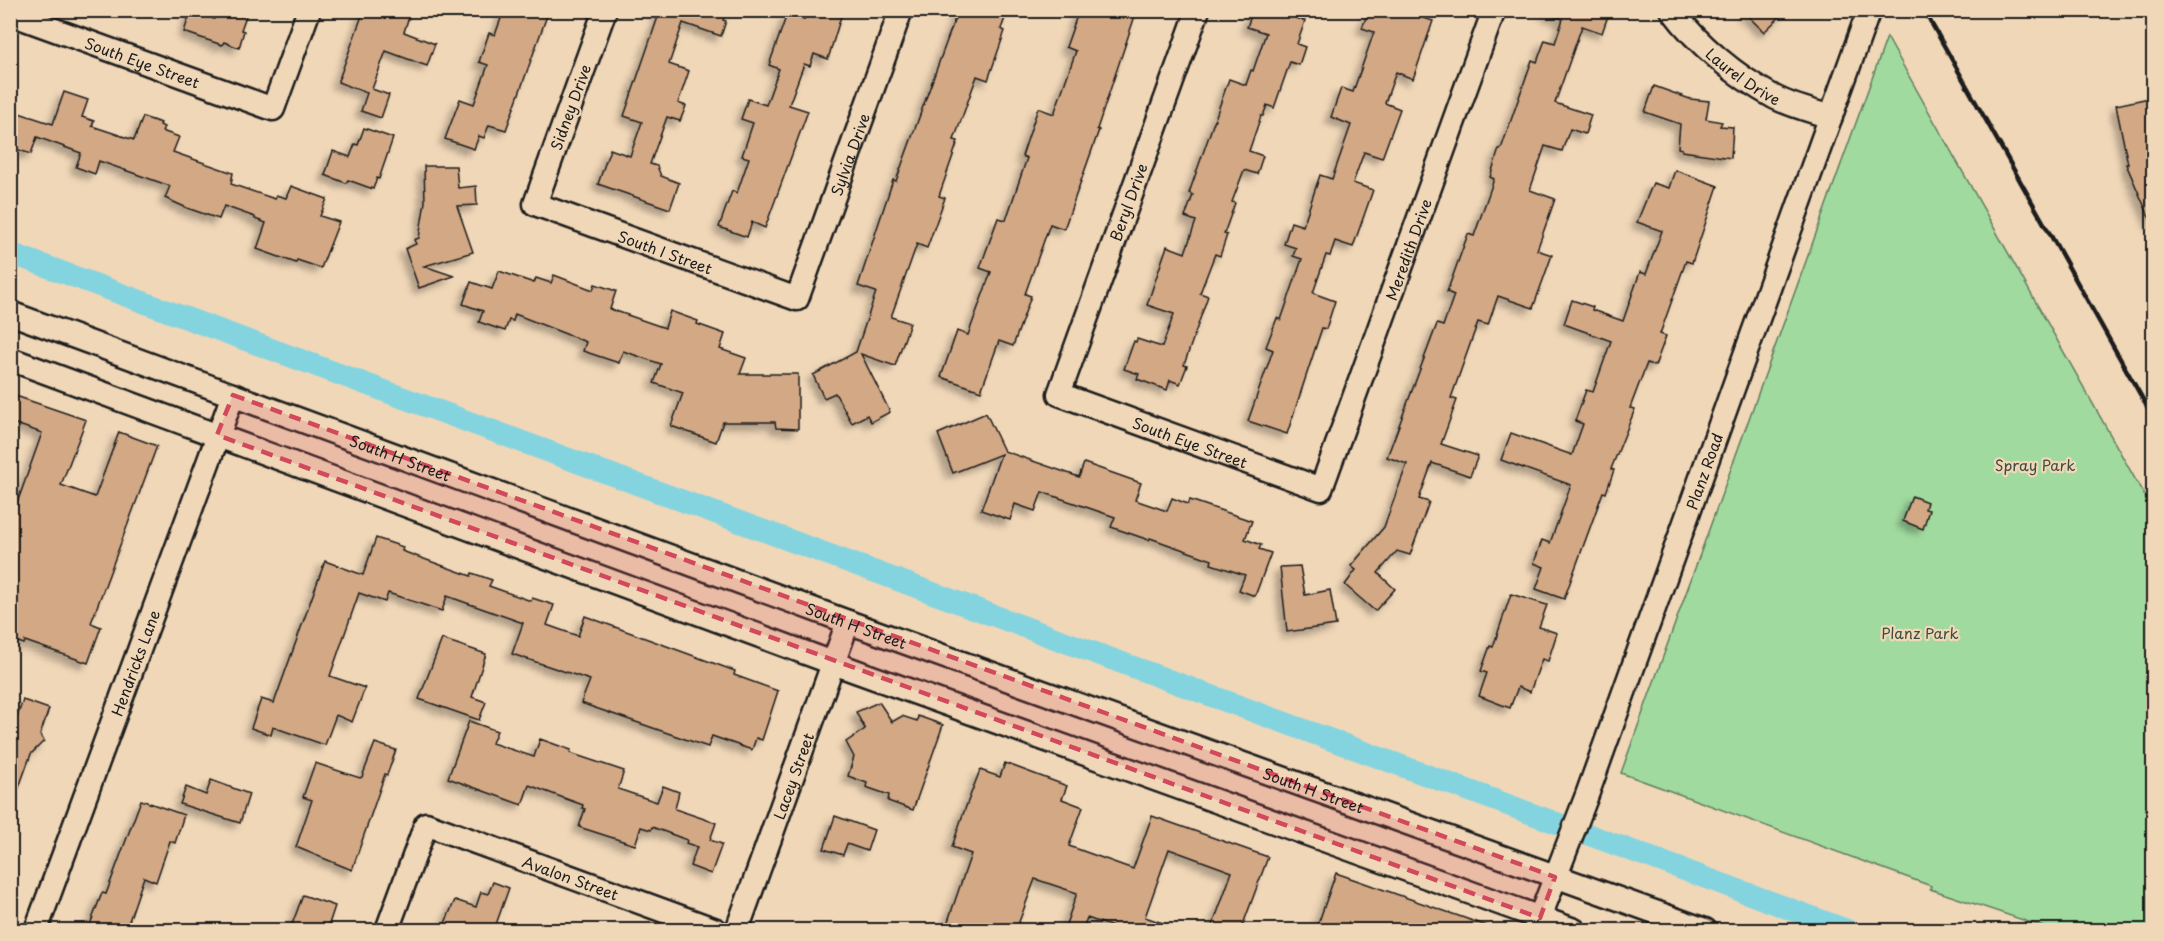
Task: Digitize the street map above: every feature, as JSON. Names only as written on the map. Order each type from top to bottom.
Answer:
[{"type":"street","name":"South Eye Street","points":[[12,12],[273,109],[309,10]]},
{"type":"street","name":"Sidney Drive","points":[[535,204],[605,10]]},
{"type":"street","name":"Sylvia Drive","points":[[797,299],[902,10]]},
{"type":"street","name":"Beryl Drive","points":[[1059,394],[1198,10]]},
{"type":"street","name":"Meredith Drive","points":[[1321,489],[1494,10]]},
{"type":"street","name":"Laurel Drive","points":[[1672,10],[1707,48],[1740,75],[1776,98],[1830,117]]},
{"type":"street","name":"Planz Road","points":[[1537,924],[1587,795],[1869,10]]},
{"type":"street","name":"South I Street","points":[[535,204],[797,299]]},
{"type":"street","name":"South H Street","points":[[10,313],[848,622],[1705,930]]},
{"type":"street","points":[[10,359],[1537,924],[1574,930]]},
{"type":"street","name":"South Eye Street","points":[[1059,394],[1321,489]]},
{"type":"street","name":"Hendricks Lane","points":[[36,930],[233,395]]},
{"type":"street","name":"Lacey Street","points":[[737,930],[848,622]]},
{"type":"street","name":"Avalon Street","points":[[387,930],[426,824],[716,930]]},
{"type":"highlighted area","points":[[233,395],[1555,877],[1540,918],[217,435]]},
{"type":"green space","name":"Planz Park","points":[[1887,37],[2153,511],[2153,930],[2053,930],[1930,889],[1931,886],[1621,773]]},
{"type":"building","points":[[191,10],[214,19],[217,10],[248,10],[241,30],[244,31],[239,48],[224,42],[222,45],[184,32]]},
{"type":"building","points":[[364,10],[411,10],[404,32],[435,44],[427,66],[386,51],[372,89],[389,95],[381,118],[361,111],[367,93],[338,82]]},
{"type":"building","points":[[504,10],[549,10],[506,130],[489,125],[484,138],[479,136],[474,149],[445,139],[460,99],[474,104],[488,65],[479,62],[489,33],[495,35]]},
{"type":"building","points":[[656,10],[727,10],[721,36],[683,23],[669,64],[689,71],[678,103],[686,106],[680,121],[667,117],[650,164],[657,166],[661,176],[679,183],[670,209],[598,184],[610,149],[630,156],[642,122],[624,116],[659,14]]},
{"type":"building","points":[[807,10],[843,10],[828,59],[814,54],[810,66],[804,64],[789,105],[808,111],[765,228],[752,222],[747,237],[719,227],[732,191],[737,193],[749,158],[742,156],[753,123],[741,119],[748,99],[766,105],[779,69],[769,65],[787,14],[804,20]]},
{"type":"building","points":[[958,10],[1008,10],[1001,29],[1005,31],[988,80],[977,76],[954,140],[958,141],[939,196],[945,198],[927,248],[917,244],[891,317],[910,323],[895,366],[861,354],[890,412],[871,422],[867,415],[852,423],[835,393],[824,398],[813,375],[856,352],[876,292],[858,286],[893,180],[896,181]]},
{"type":"building","points":[[1079,10],[1120,10],[1135,16],[1097,129],[1099,130],[1064,229],[1050,224],[1025,294],[1031,296],[1013,346],[999,341],[981,391],[941,377],[957,331],[968,335],[991,272],[980,268],[998,218],[1006,220],[1027,158],[1022,156],[1038,108],[1054,114],[1076,51],[1066,47]]},
{"type":"building","points":[[1253,10],[1299,10],[1296,18],[1305,21],[1297,44],[1305,47],[1299,65],[1290,62],[1274,108],[1267,105],[1261,116],[1249,151],[1263,156],[1257,174],[1244,170],[1232,202],[1235,203],[1224,234],[1227,235],[1220,256],[1215,254],[1200,293],[1208,296],[1184,365],[1187,366],[1180,384],[1170,380],[1167,390],[1137,379],[1139,374],[1124,369],[1134,341],[1136,342],[1137,339],[1162,347],[1174,314],[1147,305],[1167,246],[1185,253],[1196,221],[1185,217],[1193,195],[1189,193],[1229,79],[1246,85],[1251,70],[1253,71],[1266,33],[1247,27]]},
{"type":"building","points":[[1369,10],[1417,10],[1415,15],[1433,21],[1413,79],[1396,72],[1385,103],[1400,109],[1382,158],[1364,152],[1353,183],[1373,190],[1353,247],[1335,241],[1330,256],[1326,255],[1313,293],[1335,301],[1326,329],[1322,328],[1287,434],[1248,421],[1273,350],[1266,347],[1277,318],[1281,320],[1302,259],[1293,256],[1296,248],[1284,244],[1291,222],[1303,226],[1320,175],[1332,179],[1351,125],[1331,117],[1341,88],[1353,92],[1374,32],[1362,28]]},
{"type":"building","points":[[1546,10],[1610,10],[1602,33],[1582,26],[1555,103],[1591,115],[1585,134],[1570,129],[1562,151],[1545,146],[1530,190],[1555,199],[1537,250],[1552,255],[1533,308],[1498,296],[1488,325],[1478,322],[1451,398],[1457,400],[1441,444],[1478,456],[1470,476],[1432,463],[1419,499],[1429,502],[1410,555],[1397,551],[1378,573],[1395,589],[1375,611],[1345,585],[1356,570],[1351,566],[1384,527],[1407,464],[1387,457],[1437,324],[1443,326],[1454,295],[1447,292],[1468,234],[1474,236],[1494,179],[1490,177],[1499,149],[1501,149],[1532,60],[1537,62],[1545,40],[1555,43],[1563,19],[1545,13]]},
{"type":"building","points":[[1742,10],[1787,10],[1764,32]]},
{"type":"building","points":[[1654,86],[1690,99],[1709,101],[1706,119],[1722,122],[1720,126],[1733,127],[1731,158],[1682,151],[1678,148],[1680,124],[1645,112]]},
{"type":"building","points":[[64,92],[88,100],[82,117],[94,121],[92,126],[134,140],[143,117],[161,123],[160,125],[164,127],[162,131],[179,137],[173,152],[233,173],[231,184],[275,199],[276,195],[286,198],[291,186],[327,199],[320,216],[339,222],[321,268],[297,260],[296,263],[257,249],[266,223],[255,217],[224,206],[219,219],[187,208],[165,198],[170,186],[99,161],[95,174],[76,167],[81,153],[37,137],[31,154],[10,147],[10,110],[53,124]]},
{"type":"building","points":[[2154,97],[2154,228],[2126,164],[2128,164],[2116,105]]},
{"type":"building","points":[[364,128],[393,138],[379,179],[377,178],[373,189],[325,175],[333,151],[350,157],[355,144],[358,145]]},
{"type":"building","points":[[424,166],[456,166],[458,188],[476,186],[477,205],[457,206],[473,252],[424,266],[454,276],[419,288],[405,249],[416,244],[414,240],[419,238],[425,202]]},
{"type":"building","points":[[1675,170],[1718,186],[1692,263],[1686,261],[1660,334],[1666,336],[1655,366],[1647,363],[1630,408],[1635,409],[1611,469],[1614,470],[1606,493],[1603,492],[1564,599],[1536,589],[1544,567],[1534,563],[1542,540],[1550,543],[1571,485],[1501,460],[1511,433],[1572,455],[1583,424],[1575,421],[1586,390],[1593,392],[1611,341],[1564,324],[1572,300],[1623,321],[1640,272],[1646,274],[1662,231],[1637,222],[1653,183],[1669,188]]},
{"type":"building","points":[[499,271],[534,283],[536,278],[551,283],[554,275],[593,290],[595,284],[616,291],[610,309],[665,328],[670,311],[725,334],[720,349],[746,358],[740,374],[798,374],[798,429],[776,428],[775,422],[723,422],[716,442],[671,426],[683,393],[654,383],[661,364],[623,351],[619,363],[583,351],[586,342],[515,314],[513,321],[509,320],[505,331],[479,322],[483,311],[463,304],[471,282],[492,289]]},
{"type":"building","points":[[10,394],[86,420],[61,485],[95,497],[119,432],[157,446],[91,623],[101,627],[88,663],[25,641],[24,644],[10,639],[10,523],[42,433],[10,422]]},
{"type":"building","points":[[986,413],[1004,451],[1079,477],[1084,463],[1141,483],[1135,500],[1167,511],[1172,498],[1188,504],[1190,500],[1252,521],[1245,539],[1261,545],[1259,549],[1271,553],[1255,596],[1239,590],[1245,575],[1211,564],[1212,560],[1111,527],[1115,517],[1042,492],[1035,511],[1015,504],[1010,520],[981,510],[1001,454],[953,473],[938,434]]},
{"type":"building","points":[[1912,496],[1927,502],[1925,509],[1929,510],[1923,529],[1903,521]]},
{"type":"building","points":[[376,538],[403,547],[402,551],[471,576],[472,573],[492,580],[489,586],[531,601],[532,598],[554,605],[547,625],[578,636],[585,616],[735,671],[734,675],[778,691],[762,740],[756,738],[752,750],[712,736],[708,747],[581,703],[590,680],[512,654],[523,623],[447,596],[442,611],[388,593],[385,602],[359,593],[330,676],[365,688],[352,722],[336,715],[325,745],[273,727],[271,735],[251,728],[261,699],[274,703],[325,561],[363,575]]},
{"type":"building","points":[[1300,566],[1305,595],[1330,590],[1336,625],[1287,632],[1280,567]]},
{"type":"building","points":[[1511,594],[1547,605],[1539,627],[1557,633],[1548,661],[1542,659],[1530,692],[1518,687],[1510,708],[1479,696],[1487,673],[1481,671],[1490,646],[1493,647]]},
{"type":"building","points":[[442,639],[486,654],[472,697],[486,702],[479,720],[419,699]]},
{"type":"building","points":[[23,700],[49,709],[40,735],[44,741],[31,754],[13,804],[10,803],[10,737]]},
{"type":"building","points":[[879,702],[892,722],[902,716],[917,721],[918,716],[943,725],[913,810],[888,801],[889,795],[866,787],[867,783],[848,776],[854,757],[846,742],[865,729],[856,712]]},
{"type":"building","points":[[469,721],[497,731],[492,743],[534,757],[540,739],[571,750],[570,753],[624,771],[618,789],[657,802],[663,786],[679,792],[675,809],[716,823],[710,840],[722,844],[711,874],[690,866],[697,847],[686,843],[687,840],[652,827],[651,830],[641,827],[635,845],[579,827],[585,809],[582,808],[583,805],[529,785],[522,805],[448,778]]},
{"type":"building","points":[[375,743],[396,750],[387,775],[385,774],[352,870],[296,847],[312,800],[303,797],[315,763],[360,778]]},
{"type":"building","points":[[1005,763],[1067,786],[1062,799],[1083,807],[1069,846],[1133,869],[1152,816],[1268,857],[1241,930],[1211,930],[1232,872],[1169,849],[1145,917],[1177,928],[1176,930],[1122,930],[1087,918],[1082,930],[1064,930],[1077,893],[1035,879],[1016,930],[945,930],[971,854],[952,847],[962,817],[980,770],[1000,777]]},
{"type":"building","points":[[211,780],[249,794],[240,823],[180,804],[186,787],[206,795]]},
{"type":"building","points":[[141,800],[184,815],[175,843],[170,841],[156,882],[144,877],[126,930],[88,930],[102,893],[106,894]]},
{"type":"building","points":[[835,816],[874,830],[867,851],[847,844],[843,855],[824,849]]},
{"type":"building","points":[[1336,873],[1493,928],[1493,930],[1316,930]]},
{"type":"building","points":[[493,882],[509,888],[494,930],[442,930],[455,900],[476,907],[481,892],[488,894]]},
{"type":"building","points":[[303,895],[335,906],[327,930],[290,930]]},
{"type":"waterway","points":[[10,253],[1847,930]]},
{"type":"railway","points":[[1924,10],[2154,419]]},
{"type":"park label","name":"Spray Park","points":[[2035,464]]}]
